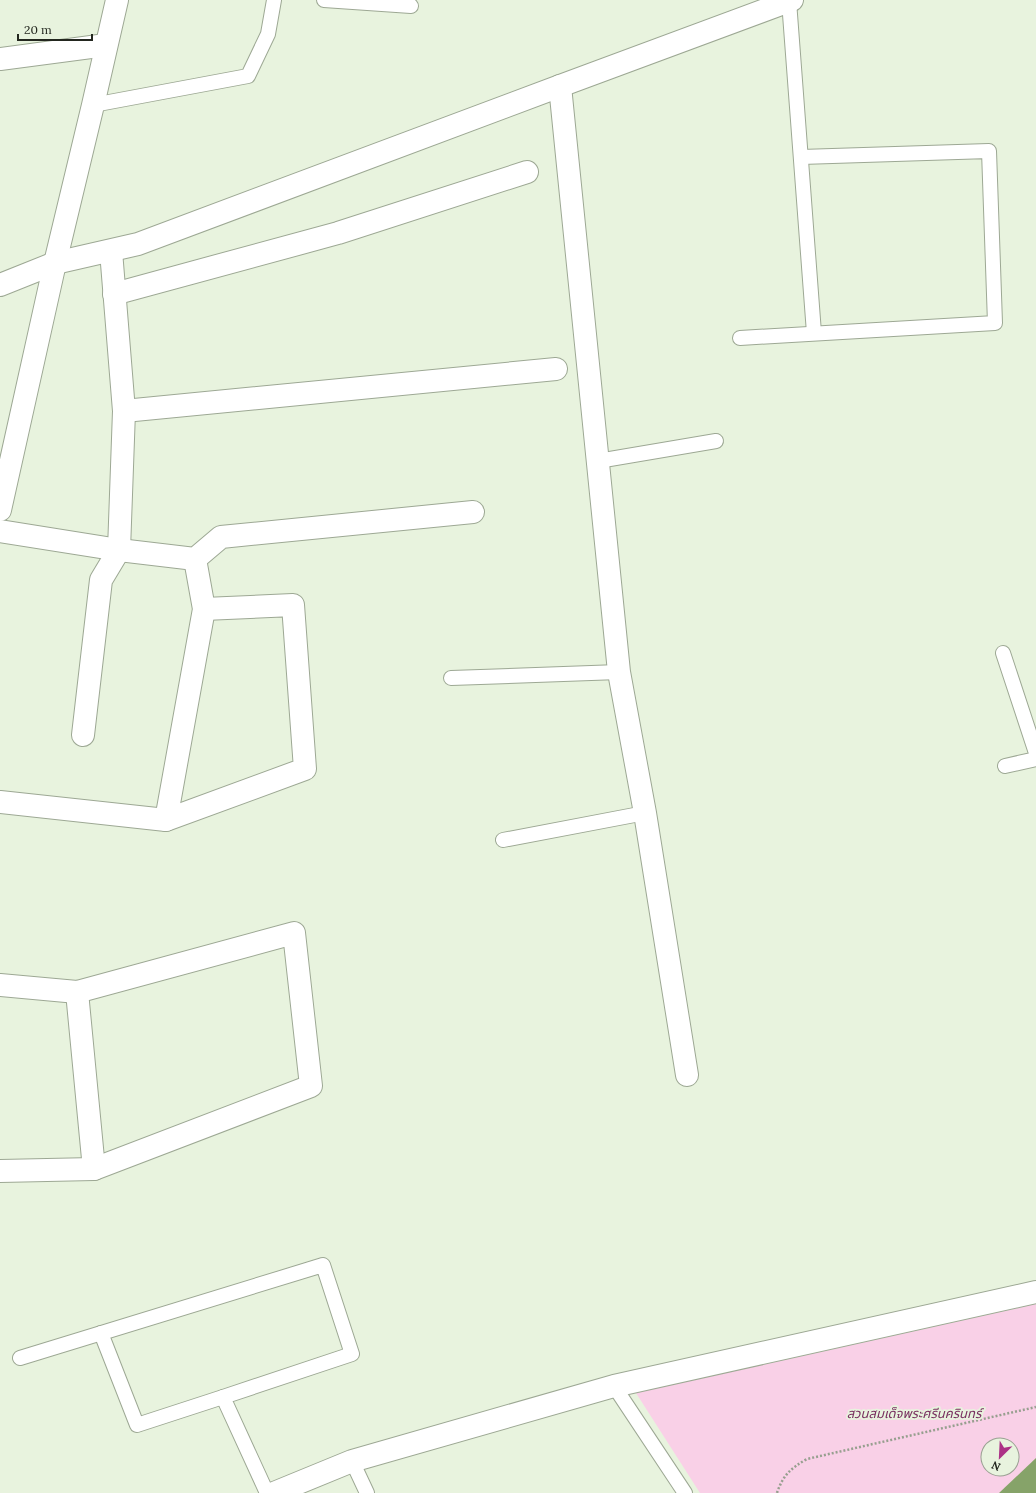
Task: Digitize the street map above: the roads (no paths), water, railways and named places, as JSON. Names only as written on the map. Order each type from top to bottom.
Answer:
[{"type":"street","points":[[1,505],[55,263],[117,0]]},
{"type":"street","points":[[0,285],[55,263],[138,244],[791,0]]},
{"type":"street","points":[[0,60],[106,45]]},
{"type":"street","points":[[560,86],[619,672],[646,813],[686,1075]]},
{"type":"street","points":[[114,294],[338,233],[527,172]]},
{"type":"street","points":[[83,734],[101,580],[119,550],[124,411],[111,251]]},
{"type":"street","points":[[124,411],[556,369]]},
{"type":"street","points":[[0,531],[119,550],[195,560],[221,537],[473,512]]},
{"type":"street","points":[[166,820],[204,609],[195,560]]},
{"type":"street","points":[[0,802],[166,820],[305,769],[293,605],[204,609]]},
{"type":"street","points":[[0,985],[77,992],[294,933],[311,1086],[94,1169],[0,1172]]},
{"type":"street","points":[[77,992],[94,1169]]},
{"type":"street","points":[[274,1493],[352,1461],[614,1386],[1036,1292]]},
{"type":"lane","points":[[93,106],[248,76],[268,34],[274,0]]},
{"type":"lane","points":[[324,0],[411,6]]},
{"type":"lane","points":[[791,0],[814,333]]},
{"type":"lane","points":[[740,338],[995,323],[989,151],[801,157]]},
{"type":"lane","points":[[598,461],[716,441]]},
{"type":"lane","points":[[1003,653],[1036,753]]},
{"type":"lane","points":[[451,678],[619,672]]},
{"type":"lane","points":[[1005,766],[1036,759]]},
{"type":"lane","points":[[503,840],[646,813]]},
{"type":"lane","points":[[20,1358],[323,1265],[352,1354],[137,1425],[100,1334]]},
{"type":"lane","points":[[614,1386],[685,1493]]},
{"type":"lane","points":[[223,1397],[267,1493]]},
{"type":"lane","points":[[352,1461],[367,1493]]},
{"type":"park label","name":"สวนสมเด็จพระศรีนครินทร์","points":[[914,1413]]}]
